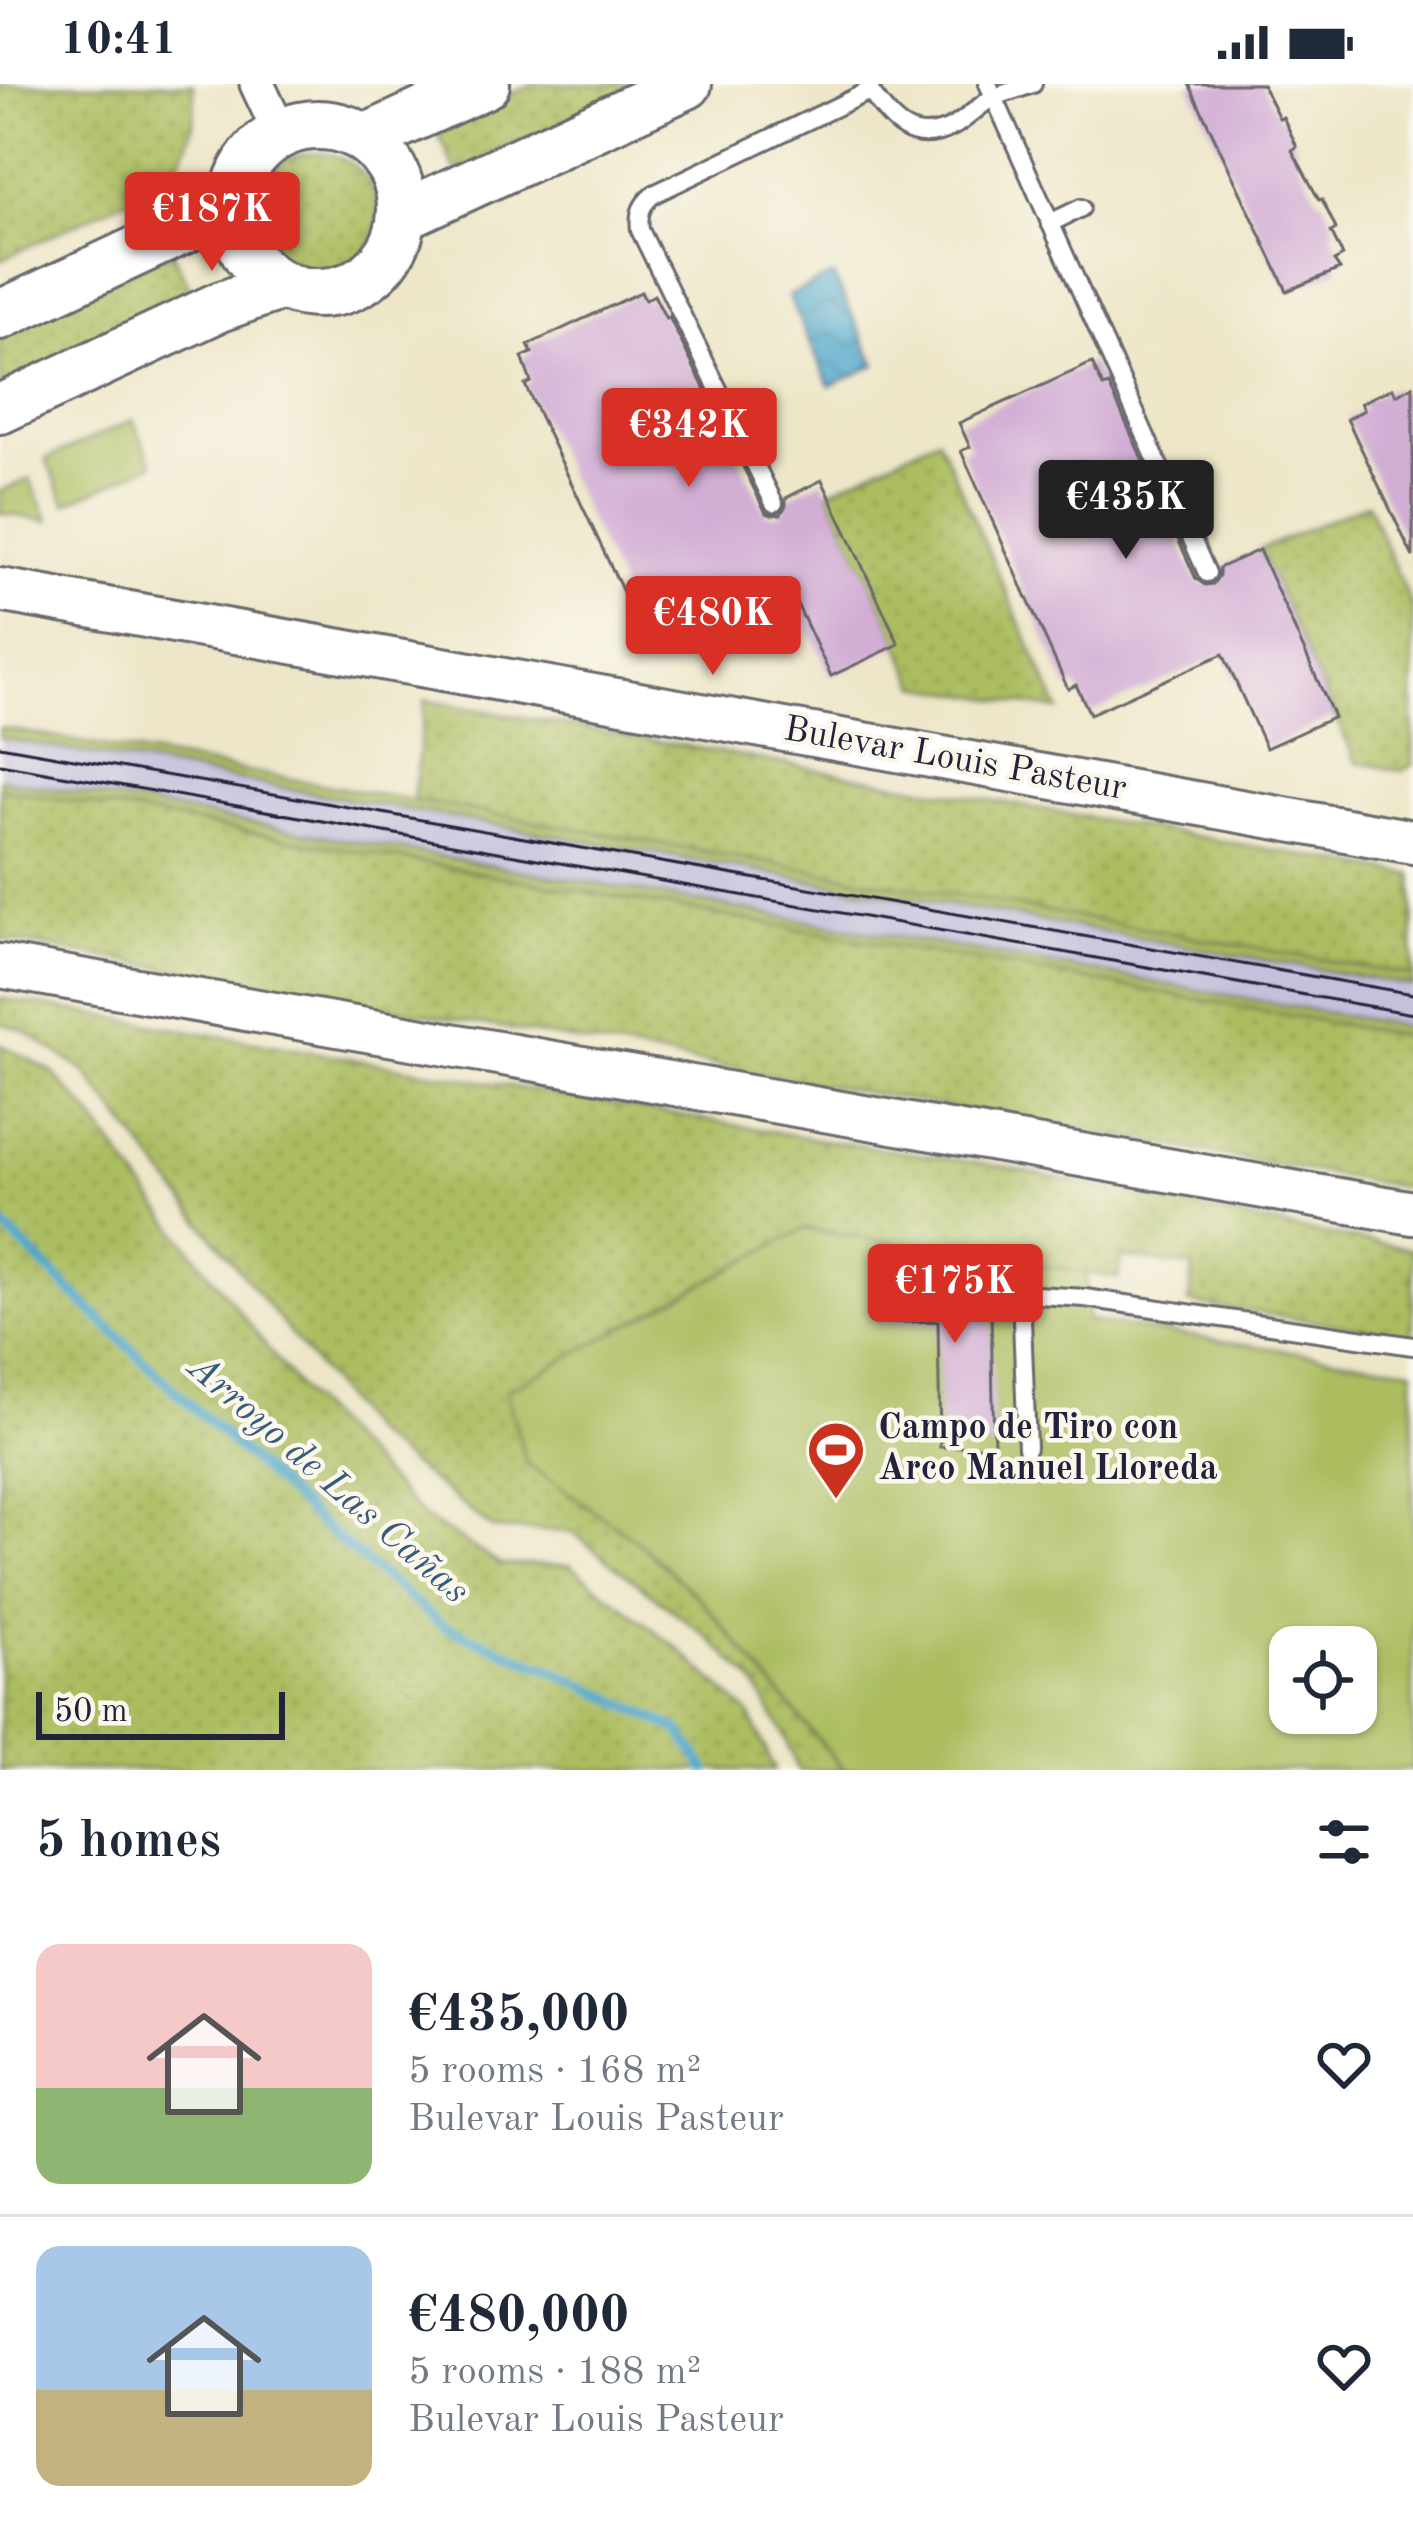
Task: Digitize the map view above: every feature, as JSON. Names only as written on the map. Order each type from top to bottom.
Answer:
[{"type":"main road","points":[[365,139],[485,84]]},
{"type":"main road","points":[[404,215],[687,84]]},
{"type":"main road","points":[[318,124],[365,139],[396,177],[404,215],[395,242],[379,266],[350,286],[318,293],[282,285],[256,267],[237,235],[233,206],[241,174],[259,148],[280,133],[318,124]]},
{"type":"main road","points":[[0,315],[233,206]]},
{"type":"main road","points":[[0,409],[219,307],[282,285]]},
{"type":"street","points":[[257,84],[280,133]]},
{"type":"street","name":"Bulevar Louis Pasteur","points":[[0,590],[1413,842]]},
{"type":"street","points":[[0,966],[1413,1214]]},
{"type":"lane","points":[[774,503],[640,230],[644,202],[865,93],[869,86],[885,113],[905,131],[928,134],[955,125],[991,91],[1033,84]]},
{"type":"lane","points":[[991,91],[1208,573]]},
{"type":"lane","points":[[1051,223],[1081,208]]},
{"type":"lane","points":[[1027,1448],[1022,1294],[1085,1298],[1413,1346]]},
{"type":"shaded area","points":[[0,738],[1413,986],[1413,1028],[0,779]]},
{"type":"green space","points":[[0,84],[193,84],[193,125],[186,148],[163,182],[0,260]]},
{"type":"green space","points":[[532,84],[645,84],[456,172],[436,129]]},
{"type":"green space","points":[[316,153],[340,157],[360,171],[374,191],[378,215],[374,239],[360,259],[340,273],[316,277],[292,273],[272,259],[258,239],[254,215],[258,191],[272,171],[292,157]]},
{"type":"green space","points":[[172,252],[194,297],[0,387],[0,333]]},
{"type":"green space","points":[[133,420],[153,464],[66,504],[46,459]]},
{"type":"green space","points":[[938,438],[1059,710],[918,686],[827,492]]},
{"type":"green space","points":[[30,479],[49,521],[0,513],[0,491]]},
{"type":"green space","points":[[1367,503],[1413,609],[1413,765],[1401,771],[1356,762],[1259,550]]},
{"type":"green space","points":[[425,700],[1413,875],[1413,976],[413,801]]},
{"type":"green space","points":[[0,728],[1413,976],[1413,986],[0,738]]},
{"type":"green space","points":[[0,779],[1413,1028],[1413,1037],[0,788]]},
{"type":"green space","points":[[0,788],[1413,1037],[1413,1189],[0,939]]},
{"type":"green space","points":[[0,998],[816,1139],[1006,1167],[1290,1228],[1413,1249],[1413,1336],[1189,1303],[1193,1267],[1122,1257],[1118,1278],[804,1229],[636,1540],[701,1600],[844,1770],[798,1770],[754,1682],[706,1636],[572,1532],[493,1529],[370,1433],[84,1071],[25,1031],[0,1023]]},
{"type":"green space","points":[[0,1044],[51,1071],[88,1111],[305,1396],[425,1518],[501,1565],[570,1565],[681,1651],[750,1715],[775,1770],[0,1770]]},
{"type":"green space","name":"Campo de Tiro con Arco Manuel Lloreda","points":[[804,1229],[1086,1272],[1087,1321],[1413,1369],[1413,1770],[844,1770],[701,1600],[636,1540],[526,1463],[506,1391]]},
{"type":"water","points":[[833,275],[876,365],[830,386],[788,296]]},
{"type":"building","points":[[1189,84],[1262,84],[1279,118],[1283,117],[1297,147],[1292,150],[1336,229],[1331,232],[1343,256],[1334,261],[1340,269],[1287,291]]},
{"type":"building","points":[[641,292],[645,300],[654,295],[666,319],[669,317],[766,513],[781,514],[786,498],[822,480],[899,644],[831,676],[788,585],[658,646],[638,605],[631,609],[525,385],[531,382],[522,357],[532,353],[528,345]]},
{"type":"building","points":[[1092,363],[1103,387],[1109,385],[1196,579],[1213,584],[1219,568],[1259,550],[1334,717],[1266,748],[1223,654],[1090,714],[1076,685],[1068,689],[961,451],[970,447],[959,423]]},
{"type":"building","points":[[1413,386],[1413,557],[1347,419],[1364,410],[1361,403],[1393,388],[1396,395]]},
{"type":"building","points":[[990,1268],[994,1446],[940,1447],[938,1321],[883,1323],[883,1285],[913,1285],[913,1270]]},
{"type":"waterway","name":"Arroyo de Las Cañas","points":[[0,1223],[337,1539],[443,1626],[559,1673],[680,1731],[706,1770]]},
{"type":"tram line","points":[[0,746],[1413,994]]},
{"type":"tram line","points":[[0,764],[1413,1014]]},
{"type":"place","name":"Campo de Tiro con Arco Manuel Lloreda","points":[[836,1501]]}]
